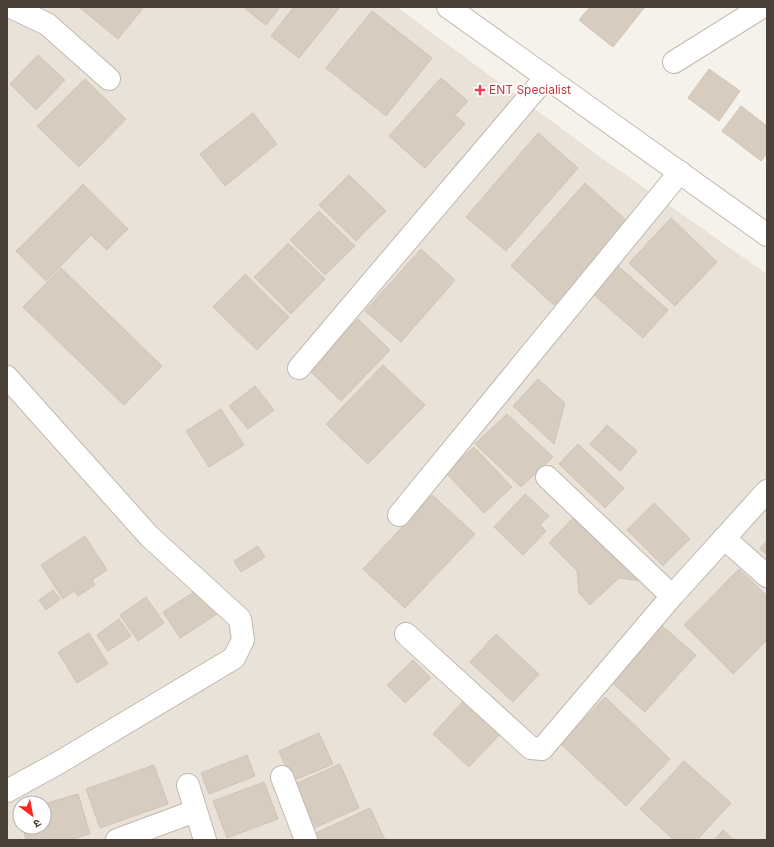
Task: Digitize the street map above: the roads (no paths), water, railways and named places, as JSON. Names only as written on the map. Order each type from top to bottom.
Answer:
[{"type":"street","points":[[11,7],[47,24],[109,79]]},
{"type":"street","points":[[448,7],[767,235]]},
{"type":"street","points":[[674,62],[762,7]]},
{"type":"street","points":[[299,368],[546,77]]},
{"type":"street","points":[[399,516],[680,172]]},
{"type":"street","points":[[7,377],[149,536],[240,619],[243,640],[234,658],[67,758],[7,791]]},
{"type":"street","points":[[547,477],[672,596]]},
{"type":"street","points":[[406,634],[531,748],[539,750],[542,749],[672,596],[767,491]]},
{"type":"street","points":[[724,538],[767,576]]},
{"type":"street","points":[[282,777],[306,840]]},
{"type":"street","points":[[188,785],[205,840]]},
{"type":"street","points":[[117,840],[195,811]]},
{"type":"place","name":"ENT Specialist","points":[[480,90]]}]
